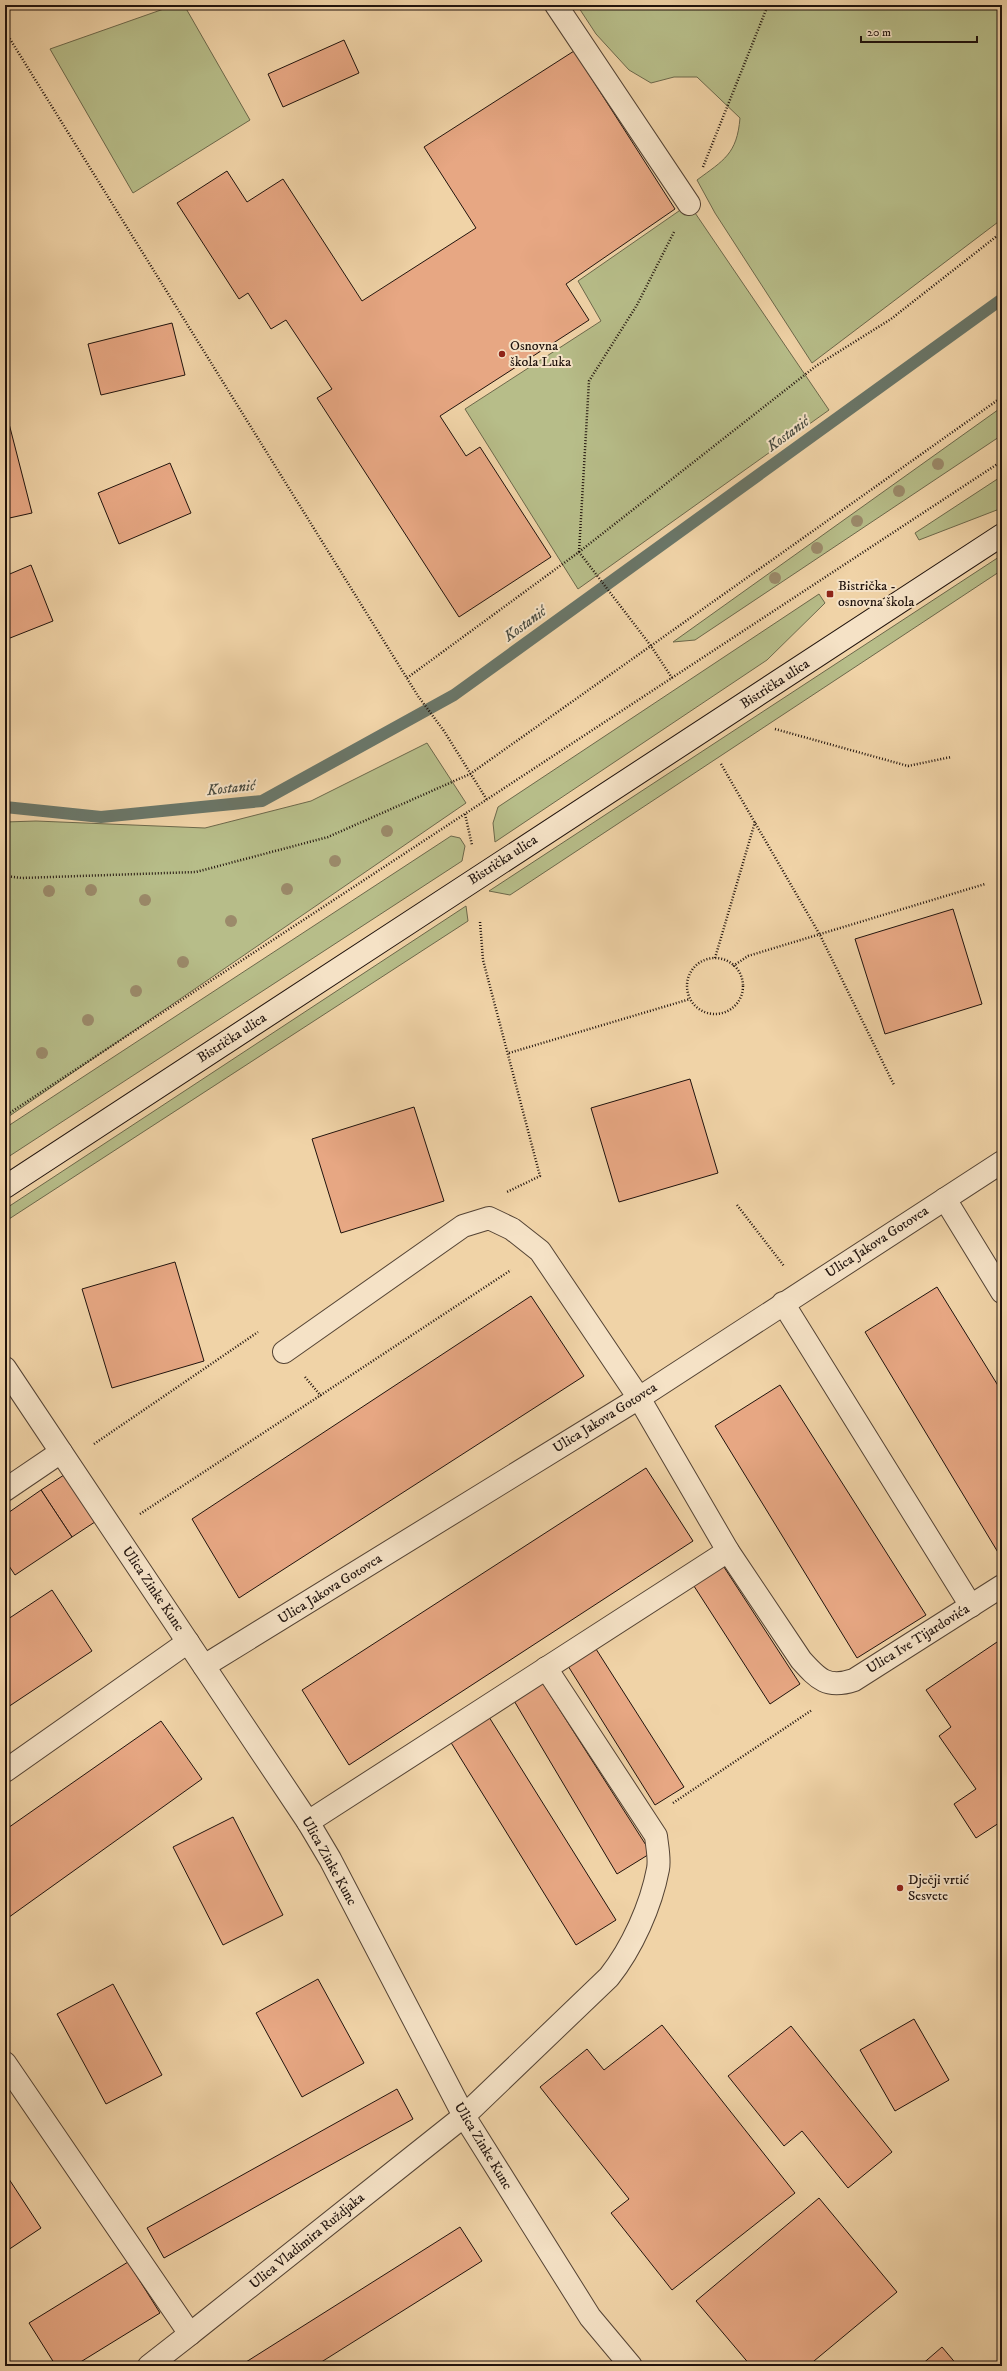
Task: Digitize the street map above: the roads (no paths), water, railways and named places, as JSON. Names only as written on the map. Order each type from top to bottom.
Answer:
[{"type":"street","points":[[556,5],[689,204]]},
{"type":"street","name":"Bistrička ulica","points":[[5,1187],[1002,535]]},
{"type":"street","name":"Ulica Jakova Gotovca","points":[[204,1666],[639,1398],[1002,1162]]},
{"type":"street","points":[[945,1199],[1002,1292]]},
{"type":"street","points":[[284,1352],[463,1226],[489,1218],[512,1229],[540,1251],[639,1398],[728,1550],[308,1822]]},
{"type":"street","points":[[783,1303],[971,1606]]},
{"type":"street","name":"Ulica Zinke Kunc","points":[[5,1368],[308,1822],[330,1859],[464,2116],[590,2317],[631,2366]]},
{"type":"street","points":[[5,1490],[64,1457]]},
{"type":"street","name":"Ulica Ive Tijardovića","points":[[728,1550],[801,1660],[816,1676],[832,1684],[841,1684],[854,1680],[1002,1586]]},
{"type":"street","points":[[5,1771],[188,1642]]},
{"type":"street","name":"Ulica Vladimira Ruždjaka","points":[[148,2366],[464,2116],[609,1977],[625,1957],[639,1927],[658,1868],[656,1836],[546,1668]]},
{"type":"street","points":[[5,2063],[190,2334]]},
{"type":"waterway","name":"Kostanić","points":[[5,807],[101,817],[262,801],[454,695],[1002,299]]},
{"type":"place","name":"Osnovna škola Luka","points":[[502,354]]},
{"type":"place","name":"Bistrička - osnovna škola","points":[[830,594]]},
{"type":"place","name":"Dječji vrtić Sesvete","points":[[900,1888]]}]
